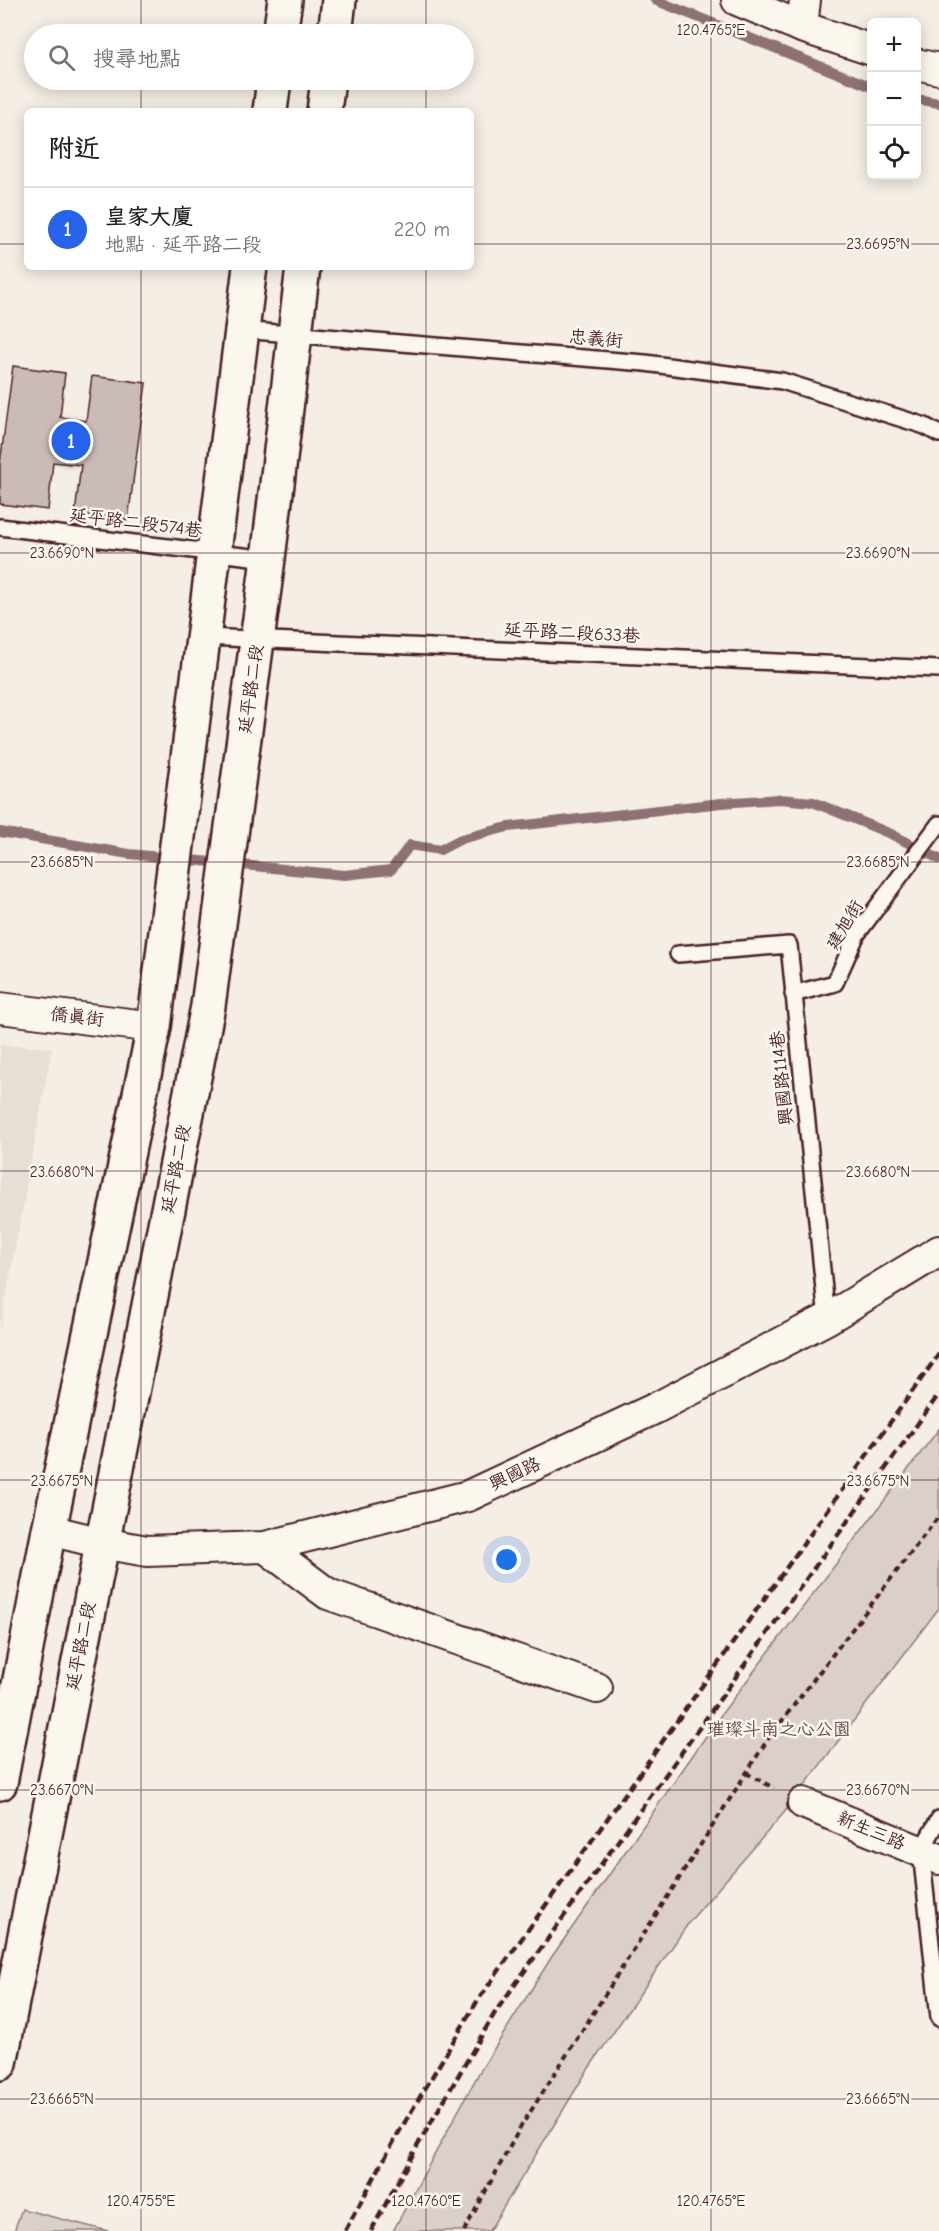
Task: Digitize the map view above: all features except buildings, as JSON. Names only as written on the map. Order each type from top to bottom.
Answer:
[{"type":"main road","points":[[281,24],[285,0]]},
{"type":"main road","points":[[335,24],[339,0]]},
{"type":"main road","points":[[270,108],[273,90]]},
{"type":"main road","points":[[324,108],[327,90]]},
{"type":"main road","points":[[0,1783],[49,1530],[154,1027],[250,270]]},
{"type":"main road","name":"延平路二段","points":[[0,2063],[208,1006],[268,559],[303,270]]},
{"type":"street","points":[[737,0],[803,14],[867,47]]},
{"type":"street","points":[[921,65],[939,69]]},
{"type":"street","name":"僑真街","points":[[0,1008],[154,1027]]},
{"type":"street","name":"興國路","points":[[49,1530],[147,1551],[265,1546],[468,1497],[656,1408],[827,1319],[939,1251]]},
{"type":"street","points":[[265,1546],[328,1594],[597,1688]]},
{"type":"street","name":"新生三路","points":[[803,1803],[930,1855]]},
{"type":"lane","name":"忠義街","points":[[241,330],[645,363],[782,381],[925,426],[939,434]]},
{"type":"lane","name":"延平路二段574巷","points":[[0,527],[268,559]]},
{"type":"lane","name":"延平路二段633巷","points":[[203,637],[939,669]]},
{"type":"lane","name":"建旭街","points":[[793,994],[835,983],[858,934],[939,824]]},
{"type":"lane","name":"興國路114巷","points":[[678,954],[789,945],[827,1319]]},
{"type":"lane","points":[[939,1819],[930,1855],[939,2018]]},
{"type":"path","points":[[464,2231],[520,2128],[768,1739],[939,1516]]},
{"type":"shaded area","points":[[0,1045],[52,1048],[0,1330]]},
{"type":"green space","name":"璀璨斗南之心公園","points":[[939,1429],[939,1608],[783,1814],[690,1921],[587,2071],[489,2231],[393,2231],[479,2073],[551,1958],[723,1712]]},
{"type":"green space","points":[[22,2209],[108,2231],[14,2231]]},
{"type":"waterway","points":[[655,0],[867,85]]},
{"type":"waterway","points":[[921,100],[939,103]]},
{"type":"waterway","points":[[0,832],[129,854],[344,875],[391,870],[410,845],[440,850],[461,839],[508,827],[721,803],[779,799],[813,802],[891,834],[939,859]]},
{"type":"railway","points":[[345,2231],[399,2132],[478,2000],[939,1354]]},
{"type":"railway","points":[[371,2231],[496,2011],[939,1394]]},
{"type":"place","name":"皇家大廈","points":[[71,441]]}]
